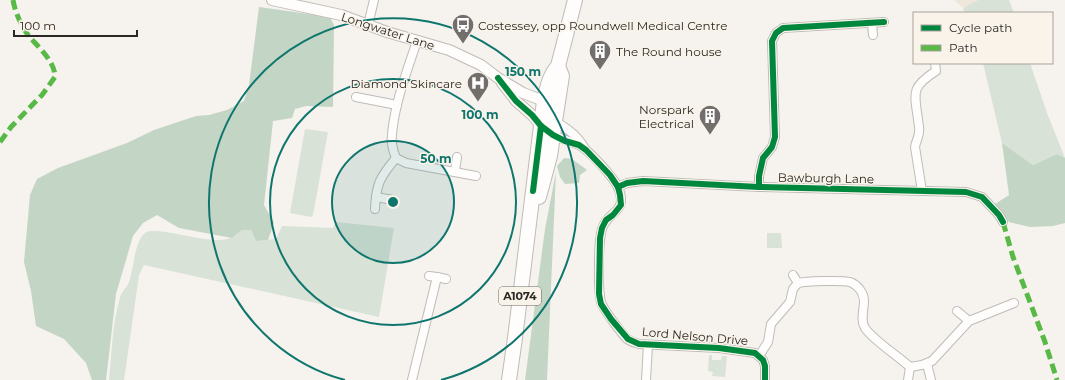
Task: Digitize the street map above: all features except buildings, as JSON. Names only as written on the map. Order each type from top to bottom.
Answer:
[{"type":"highway","name":"A1074","points":[[509,380],[544,101],[552,73],[558,66],[575,0]]},
{"type":"highway","name":"A1074","points":[[525,254],[550,156],[562,76],[558,66]]},
{"type":"highway","points":[[540,126],[556,121]]},
{"type":"street","name":"Longwater Lane","points":[[272,0],[340,15],[438,47],[481,65],[498,78],[528,95],[544,101]]},
{"type":"street","points":[[368,25],[374,0]]},
{"type":"street","points":[[759,187],[759,176],[763,158],[772,147],[775,137],[772,41],[776,33],[783,28],[884,22]]},
{"type":"street","points":[[872,23],[873,35]]},
{"type":"street","points":[[418,41],[398,105],[392,135],[393,150],[396,158],[406,163],[476,176]]},
{"type":"street","points":[[922,191],[915,147],[920,132],[914,93],[918,85],[936,71],[935,64]]},
{"type":"street","name":"Longwater Lane","points":[[498,78],[516,101],[532,115],[540,126]]},
{"type":"street","points":[[356,97],[398,105]]},
{"type":"street","points":[[544,101],[556,121],[580,139],[586,150]]},
{"type":"street","points":[[540,126],[553,135],[565,141],[579,145],[586,150],[618,187]]},
{"type":"street","points":[[455,171],[457,157]]},
{"type":"street","points":[[375,209],[380,178],[396,158]]},
{"type":"street","name":"Bawburgh Lane","points":[[618,187],[627,183],[643,181],[759,187],[966,192],[982,197],[999,214],[1003,222]]},
{"type":"street","name":"Lord Nelson Drive","points":[[618,187],[621,206],[606,220],[602,228],[600,238],[599,294],[601,304],[628,339],[638,344],[719,348],[755,352],[763,360],[765,366],[765,380]]},
{"type":"street","points":[[376,197],[393,200]]},
{"type":"street","points":[[793,275],[798,283]]},
{"type":"street","points":[[412,380],[433,276],[446,279]]},
{"type":"street","points":[[759,356],[768,342],[771,324],[790,302],[793,289],[798,283],[850,282],[858,286],[863,294],[864,301],[862,321],[865,328],[910,367],[927,364],[938,356],[969,320],[1014,303]]},
{"type":"street","points":[[957,311],[969,320]]},
{"type":"street","points":[[646,380],[648,345]]},
{"type":"street","points":[[927,364],[931,380]]},
{"type":"street","points":[[908,380],[910,367]]},
{"type":"shaded area","points":[[954,0],[982,0],[963,8]]},
{"type":"shaded area","points":[[979,0],[1009,0],[1014,12],[965,12],[963,8]]},
{"type":"shaded area","points":[[983,64],[1030,64],[1047,113],[1065,158],[1057,154],[1033,165],[1002,143]]},
{"type":"shaded area","points":[[305,129],[328,132],[313,215],[311,217],[290,213]]},
{"type":"shaded area","points":[[336,222],[394,228],[379,317],[144,265],[139,275],[124,380],[109,380],[117,308],[121,296],[131,277],[136,249],[141,237],[145,233],[161,231],[213,240],[224,240],[234,236],[242,230],[251,230],[256,241],[276,239],[282,226],[333,228]]},
{"type":"shaded area","points":[[767,233],[781,233],[782,248],[767,248]]},
{"type":"shaded area","points":[[709,355],[712,355],[712,360],[721,360],[722,356],[727,356],[725,377],[712,376],[713,372],[708,371]]},
{"type":"green space","points":[[259,7],[330,17],[334,25],[333,107],[306,106],[295,109],[292,118],[273,121],[264,205],[274,223],[268,240],[256,241],[251,230],[242,230],[232,238],[179,228],[157,215],[143,223],[133,236],[116,294],[106,380],[92,380],[86,363],[64,339],[36,326],[31,291],[24,262],[30,195],[37,179],[58,168],[127,143],[154,130],[196,116],[209,115],[227,110],[244,101],[249,85]]},
{"type":"green space","points":[[1002,143],[1033,165],[1057,154],[1065,158],[1065,223],[1053,226],[1030,227],[1009,222],[995,204],[1009,195]]},
{"type":"green space","points":[[564,158],[572,159],[587,170],[580,175],[579,183],[565,184],[560,177],[557,166]]},
{"type":"green space","points":[[556,172],[547,380],[525,380],[545,229]]},
{"type":"marked path","points":[[0,142],[11,127],[42,95],[55,77],[49,60],[23,27],[13,0]]},
{"type":"marked path","points":[[1003,222],[1013,257],[1045,342],[1057,380]]},
{"type":"cycle path","points":[[759,187],[759,176],[763,158],[772,147],[775,137],[772,41],[776,33],[783,28],[884,22]]},
{"type":"cycle path","points":[[498,78],[516,101],[532,115],[541,126],[553,135],[565,141],[579,145],[586,150],[610,175],[618,187],[621,205],[613,215],[606,220],[602,228],[600,238],[599,294],[601,304],[611,319],[628,339],[639,344],[719,348],[755,353],[763,360],[765,366],[765,380]]},
{"type":"cycle path","points":[[533,191],[541,126]]},
{"type":"cycle path","points":[[618,187],[627,183],[643,181],[759,187],[966,192],[982,197],[999,215],[1003,222]]},
{"type":"place","name":"Costessey, opp Roundwell Medical Centre","points":[[463,44]]},
{"type":"place","name":"The Round house","points":[[600,70]]},
{"type":"place","name":"Diamond Skincare","points":[[478,102]]},
{"type":"place","name":"Norspark Electrical","points":[[710,136]]}]
